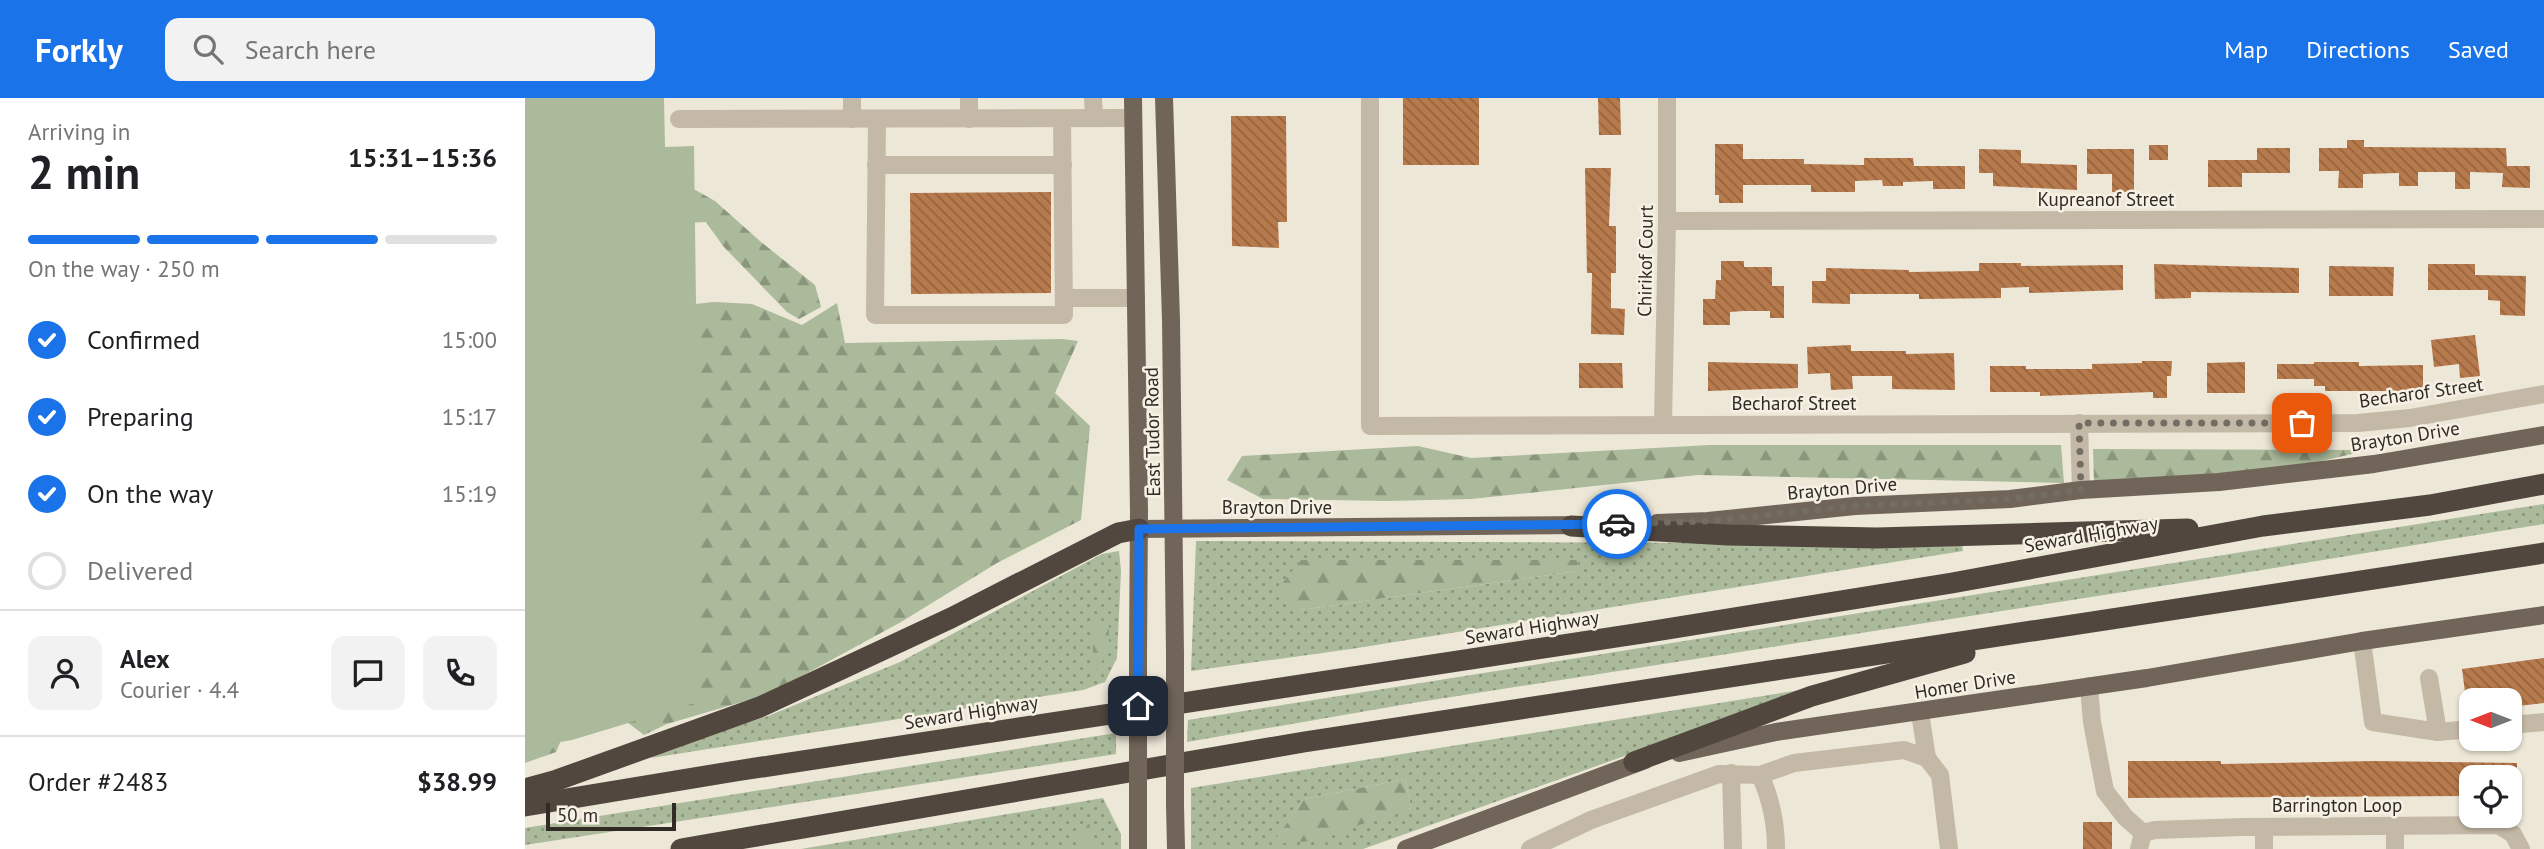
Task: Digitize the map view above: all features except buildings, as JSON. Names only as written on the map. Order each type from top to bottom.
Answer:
[{"type":"highway","name":"Seward Highway","points":[[525,806],[736,771],[1655,631],[1952,583],[2263,526],[2430,505],[2544,484]]},
{"type":"highway","points":[[1571,526],[1728,535],[1877,538],[2263,526]]},
{"type":"highway","points":[[525,789],[760,707],[951,618],[1118,533],[1139,529]]},
{"type":"highway","points":[[681,849],[1304,742],[2544,553]]},
{"type":"highway","points":[[1634,762],[1812,696],[2055,628]]},
{"type":"main road","name":"East Tudor Road","points":[[1132,98],[1139,529],[1138,849]]},
{"type":"main road","name":"East Tudor Road","points":[[1164,98],[1175,528],[1176,849]]},
{"type":"main road","name":"Brayton Drive","points":[[1139,529],[1571,526],[1708,521],[1855,506],[2010,499],[2081,490],[2219,482],[2374,464],[2544,435]]},
{"type":"main road","name":"Homer Drive","points":[[1406,849],[1634,762],[1776,732],[1920,713],[2362,641],[2544,615]]},
{"type":"street","points":[[852,98],[852,120]]},
{"type":"street","points":[[969,98],[969,119]]},
{"type":"street","points":[[1093,98],[1094,118]]},
{"type":"street","name":"Becharof Street","points":[[1370,98],[1370,426],[2384,421],[2544,394]]},
{"type":"street","name":"Chirikof Court","points":[[1663,424],[1667,98]]},
{"type":"street","points":[[679,119],[1133,118]]},
{"type":"street","points":[[877,119],[875,314],[1064,315],[1062,119]]},
{"type":"street","points":[[876,165],[1063,165]]},
{"type":"street","name":"Kupreanof Street","points":[[1667,220],[2544,219]]},
{"type":"street","points":[[1064,298],[1136,298]]},
{"type":"street","points":[[2079,423],[2081,490]]},
{"type":"street","points":[[2362,641],[2373,722],[2438,732],[2459,730]]},
{"type":"street","points":[[2429,678],[2438,732]]},
{"type":"street","name":"Barrington Loop","points":[[2089,686],[2091,722],[2105,791],[2141,841],[2264,827],[2498,825],[2513,834],[2521,849]]},
{"type":"street","points":[[1920,713],[1927,758],[1940,775],[1949,849]]},
{"type":"street","points":[[2522,724],[2544,722]]},
{"type":"street","points":[[1530,849],[1591,820],[1719,774],[1759,775],[1794,763],[1904,750],[1927,758]]},
{"type":"street","points":[[1731,773],[1733,849]]},
{"type":"street","points":[[1759,775],[1770,797],[1776,849]]},
{"type":"street","points":[[2395,826],[2395,849]]},
{"type":"street","points":[[2264,827],[2264,849]]},
{"type":"green space","points":[[525,98],[664,98],[665,147],[694,146],[701,701],[572,740],[525,748]]},
{"type":"green space","points":[[657,128],[674,178],[715,201],[815,285],[821,307],[799,319],[787,312],[723,246],[706,222],[688,223],[675,244]]},
{"type":"green space","points":[[716,302],[752,304],[802,325],[837,303],[845,343],[1062,339],[1078,341],[1055,393],[1090,426],[1081,520],[997,563],[901,622],[769,694],[667,724],[644,735],[615,713],[571,717],[556,752],[525,763],[525,589],[618,311]]},
{"type":"green space","points":[[1710,445],[2061,445],[2064,483],[1698,475],[1471,499],[1387,501],[1263,499],[1227,480],[1242,456],[1418,446],[1471,458]]},
{"type":"green space","points":[[2093,449],[2369,450],[2292,468],[2239,474],[2094,482]]},
{"type":"green space","points":[[2544,504],[2544,524],[1413,703],[1187,742],[1188,720]]},
{"type":"green space","points":[[1196,541],[1962,544],[1963,551],[1351,649],[1191,671]],"holes":[[[1302,560],[1577,560],[1577,571],[1300,610]]]},
{"type":"green space","points":[[1119,551],[1121,571],[1117,658],[1105,682],[1083,690],[651,758],[663,750],[768,716],[900,662],[1102,554]]},
{"type":"green space","points":[[1301,560],[1577,560],[1577,571],[1300,610],[1277,590]]},
{"type":"green space","points":[[1109,620],[1109,642],[1100,667],[1093,671],[1093,624]]},
{"type":"green space","points":[[1800,690],[1785,699],[1363,849],[1191,849],[1191,788]],"holes":[[[1405,779],[1411,808],[1273,843],[1304,799]]]},
{"type":"green space","points":[[1116,733],[1116,754],[525,845],[525,828]]},
{"type":"green space","points":[[1405,779],[1411,808],[1310,841],[1272,844],[1304,799]]},
{"type":"green space","points":[[1103,798],[1121,834],[1121,849],[801,849]]},
{"type":"green space","points":[[1089,824],[1095,849],[1082,849],[1076,829]]},
{"type":"way so far","points":[[1617,524],[1708,521],[1855,506],[2010,499],[2081,490],[2079,423],[2302,423]]},
{"type":"route","points":[[1138,706],[1139,529],[1617,524]]}]
